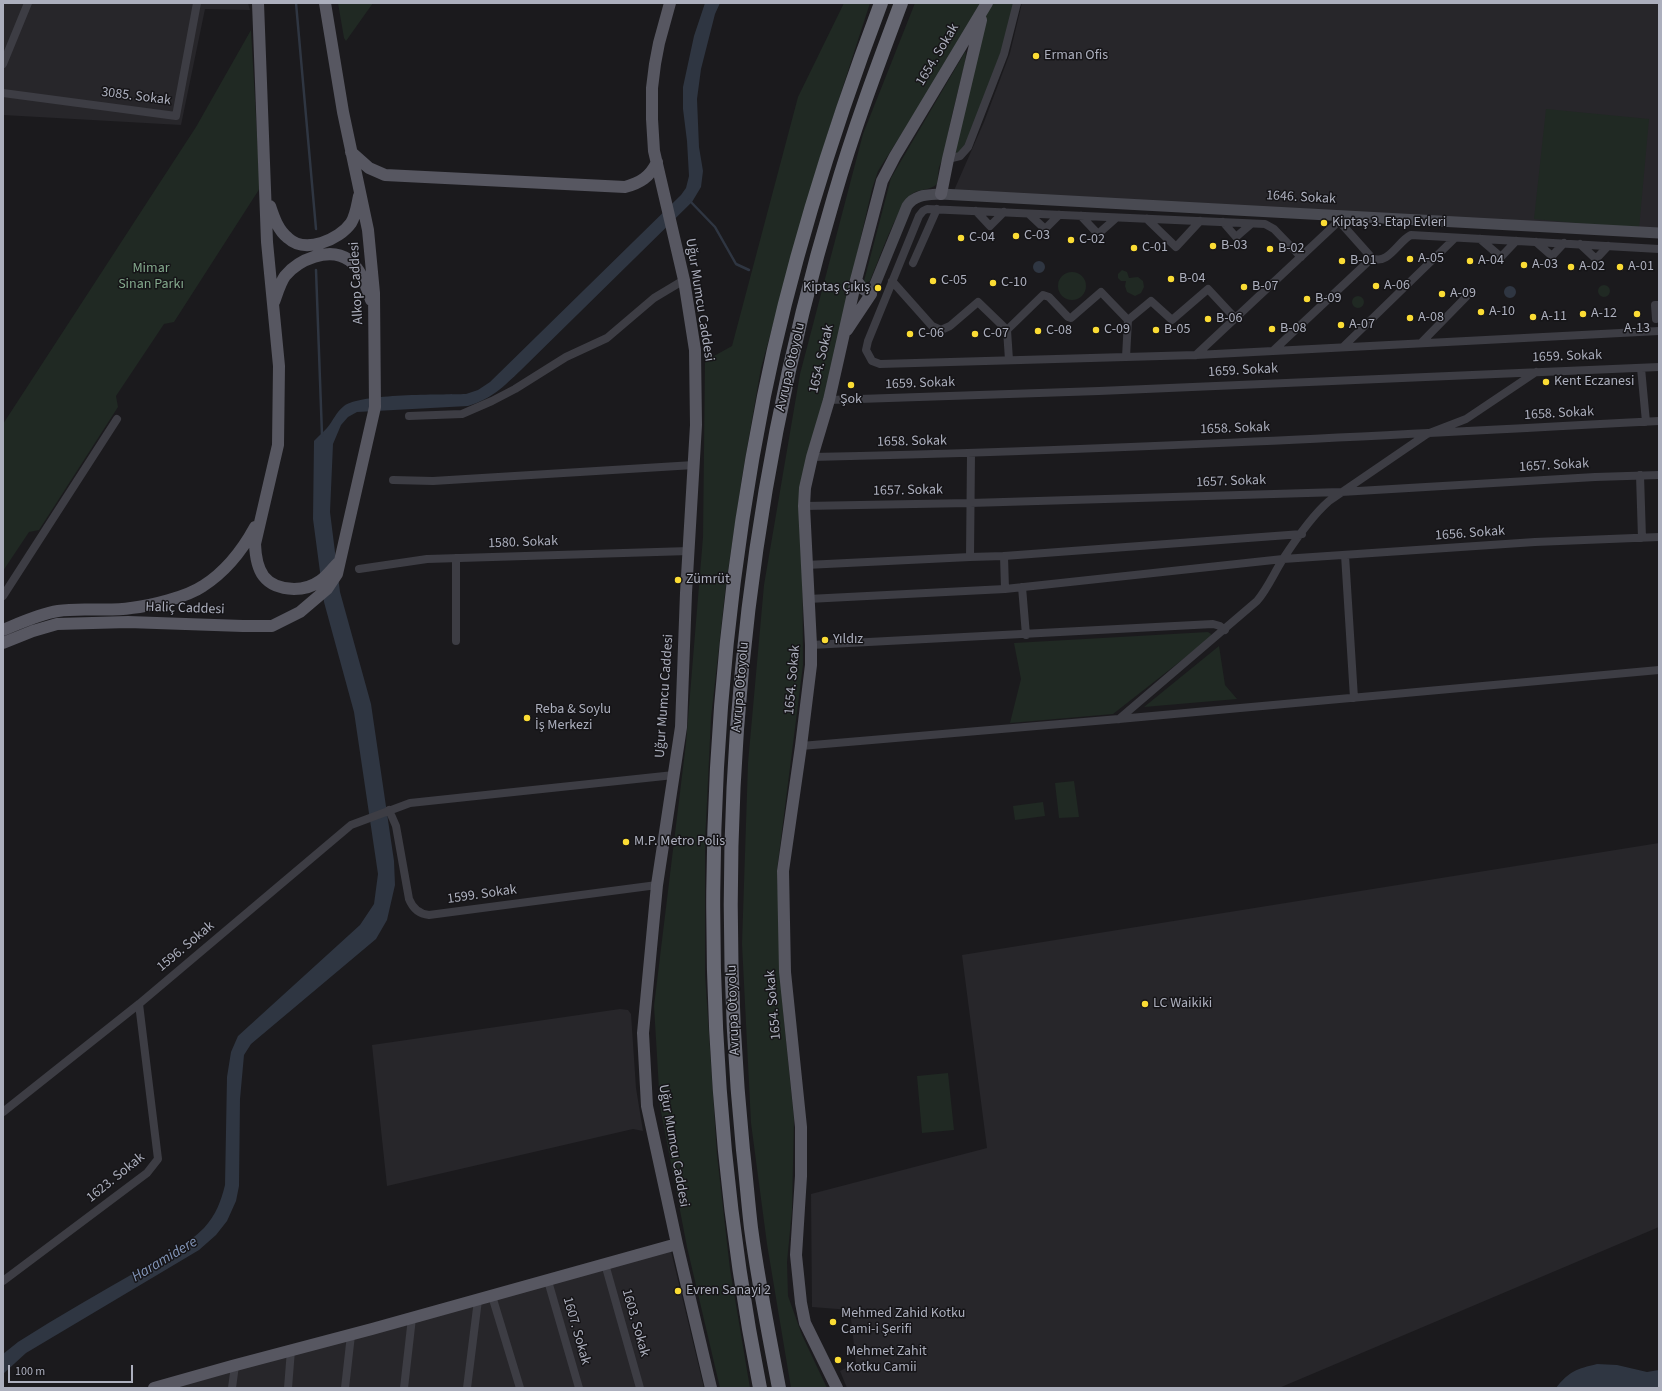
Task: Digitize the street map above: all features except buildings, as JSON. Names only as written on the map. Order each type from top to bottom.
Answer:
[{"type":"highway","name":"Avrupa Otoyolu","points":[[760,1388],[745,1309],[733,1228],[717,1060],[713,962],[713,838],[716,763],[733,582],[742,519],[765,393],[802,244],[833,140],[882,3]]},
{"type":"highway","name":"Avrupa Otoyolu","points":[[780,1388],[770,1344],[751,1227],[738,1093],[733,1016],[731,837],[742,680],[748,612],[769,472],[798,331],[834,197],[873,78],[901,3]]},
{"type":"main road","points":[[258,3],[268,242],[279,366],[278,445],[255,544],[256,560],[268,582],[276,586],[303,589],[320,581],[340,561]]},
{"type":"main road","name":"Alkop Caddesi","points":[[325,3],[342,112],[368,230],[374,294],[375,407],[340,561]]},
{"type":"main road","name":"Uğur Mumcu Caddesi","points":[[670,3],[659,42],[652,88],[652,120],[657,162],[684,280],[694,350],[696,425],[681,727],[657,885],[643,1033],[647,1106],[677,1244],[711,1388]]},
{"type":"main road","points":[[941,194],[985,6]]},
{"type":"main road","name":"1654. Sokak","points":[[837,1388],[805,1323],[801,1303],[796,1255],[801,1176],[801,1127],[785,972],[783,871],[809,686],[811,644],[806,565],[804,506],[805,488],[812,457],[829,400],[856,280],[882,181],[985,6]]},
{"type":"main road","points":[[351,152],[369,168],[385,175],[624,186],[638,183],[648,177],[657,162]]},
{"type":"main road","points":[[266,191],[277,225],[288,239],[300,245],[313,246],[341,233],[351,223],[356,210],[360,190]]},
{"type":"main road","points":[[273,303],[284,277],[294,268],[311,257],[336,255],[348,260],[362,276],[374,310]]},
{"type":"main road","points":[[843,336],[871,294],[862,288],[856,280]]},
{"type":"main road","name":"Haliç Caddesi","points":[[3,630],[36,617],[57,611],[130,608],[169,600],[203,587],[223,570],[248,540],[262,513]]},
{"type":"main road","name":"Haliç Caddesi","points":[[3,643],[57,624],[128,622],[272,626],[300,612],[318,598],[337,574],[340,561]]},
{"type":"main road","points":[[154,1388],[179,1384],[235,1365],[351,1335],[677,1244]]},
{"type":"street","points":[[3,64],[28,3]]},
{"type":"street","name":"3085. Sokak","points":[[3,93],[176,116],[197,3]]},
{"type":"street","points":[[948,160],[960,156],[968,147],[1004,54],[1017,3]]},
{"type":"street","name":"1646. Sokak","points":[[871,294],[909,203],[915,198],[921,196],[941,194],[1339,218],[1659,233]]},
{"type":"street","points":[[1301,257],[1270,226],[1265,224],[926,209],[921,213],[866,347],[869,358],[878,364],[1196,355],[1658,331],[1658,318],[1655,305],[1659,305]]},
{"type":"street","points":[[913,263],[937,209]]},
{"type":"street","points":[[976,211],[990,226],[1004,212]]},
{"type":"street","points":[[1029,214],[1045,229],[1059,215]]},
{"type":"street","points":[[1081,216],[1098,234],[1116,218]]},
{"type":"street","points":[[1196,355],[1301,257],[1339,218],[1372,258],[1379,260],[1384,259],[1411,235],[1659,248]]},
{"type":"street","points":[[1147,219],[1176,247],[1200,222]]},
{"type":"street","points":[[1222,222],[1236,237],[1251,224]]},
{"type":"street","points":[[1343,347],[1455,238]]},
{"type":"street","points":[[1480,239],[1501,258],[1516,241]]},
{"type":"street","points":[[1536,242],[1552,256],[1564,243]]},
{"type":"street","points":[[1580,244],[1596,259],[1608,246]]},
{"type":"street","points":[[1274,350],[1372,258]]},
{"type":"street","points":[[409,416],[462,414],[492,401],[515,389],[566,357],[607,338],[654,298],[684,280]]},
{"type":"street","points":[[892,281],[932,326],[938,329],[943,330],[948,328],[978,302],[1007,330],[1009,360]]},
{"type":"street","points":[[1128,320],[1151,301],[1173,319],[1207,289],[1210,290],[1236,318]]},
{"type":"street","points":[[1007,330],[1042,296],[1045,295],[1071,318],[1102,292],[1128,320],[1126,357]]},
{"type":"street","points":[[871,294],[885,299]]},
{"type":"street","points":[[1421,343],[1466,297]]},
{"type":"street","points":[[864,305],[880,312]]},
{"type":"street","name":"1659. Sokak","points":[[829,400],[1099,391],[1659,367]]},
{"type":"street","points":[[1641,368],[1646,422]]},
{"type":"street","points":[[1119,720],[1257,601],[1267,588],[1283,558],[1324,505],[1427,434],[1466,419],[1538,371]]},
{"type":"street","points":[[3,596],[117,419]]},
{"type":"street","points":[[1659,421],[1659,430]]},
{"type":"street","name":"1658. Sokak","points":[[812,457],[971,454],[1427,434],[1659,421]]},
{"type":"street","points":[[970,557],[971,454]]},
{"type":"street","points":[[393,480],[433,481],[694,465]]},
{"type":"street","points":[[1640,475],[1642,538]]},
{"type":"street","name":"1657. Sokak","points":[[804,506],[970,503],[1341,492],[1659,475]]},
{"type":"street","points":[[806,565],[1004,556],[1302,534]]},
{"type":"street","name":"1656. Sokak","points":[[808,599],[1005,589],[1283,558],[1535,542],[1659,537]]},
{"type":"street","name":"1580. Sokak","points":[[359,569],[427,559],[689,551]]},
{"type":"street","points":[[1345,555],[1354,698]]},
{"type":"street","points":[[1004,556],[1005,589]]},
{"type":"street","points":[[456,558],[456,641]]},
{"type":"street","points":[[1022,587],[1026,635]]},
{"type":"street","points":[[811,644],[1026,635],[1213,624],[1220,626],[1225,630]]},
{"type":"street","points":[[801,746],[1119,720],[1659,670]]},
{"type":"street","name":"1596. Sokak","points":[[3,1112],[139,1004],[351,825],[410,803],[674,775]]},
{"type":"street","name":"1599. Sokak","points":[[389,810],[398,833],[409,899],[415,909],[424,914],[429,915],[657,885]]},
{"type":"street","name":"1623. Sokak","points":[[3,1281],[147,1173],[158,1159],[139,1004]]},
{"type":"street","name":"1603. Sokak","points":[[604,1264],[640,1388]]},
{"type":"street","name":"1607. Sokak","points":[[548,1280],[579,1388]]},
{"type":"street","points":[[492,1296],[520,1388]]},
{"type":"street","points":[[467,1388],[478,1300]]},
{"type":"street","points":[[404,1388],[412,1318]]},
{"type":"street","points":[[345,1388],[351,1335]]},
{"type":"street","points":[[288,1388],[291,1350]]},
{"type":"street","points":[[232,1388],[235,1365]]},
{"type":"shaded area","points":[[3,3],[248,3],[250,10],[205,9],[181,125],[3,115]]},
{"type":"shaded area","points":[[1022,3],[1659,3],[1659,233],[952,195],[984,122],[1010,53]]},
{"type":"shaded area","points":[[1659,843],[1659,1227],[1279,1388],[847,1388],[840,1371],[856,1363],[850,1310],[812,1307],[811,1194],[987,1148],[962,955]]},
{"type":"shaded area","points":[[620,1009],[628,1010],[631,1014],[636,1088],[643,1131],[633,1129],[387,1186],[372,1045]]},
{"type":"shaded area","points":[[671,1251],[704,1388],[167,1388]]},
{"type":"green space","points":[[338,3],[373,3],[346,41],[344,38]]},
{"type":"green space","points":[[844,3],[870,3],[816,170],[761,368],[742,477],[726,584],[711,718],[705,843],[705,974],[717,1155],[730,1269],[750,1388],[720,1388],[687,1247],[660,1106],[654,1006],[686,743],[703,537],[705,361],[732,346],[798,97]]},
{"type":"green space","points":[[915,3],[981,3],[956,48],[878,171],[872,189],[802,493],[803,665],[777,870],[783,1010],[794,1119],[792,1210],[787,1262],[788,1296],[802,1335],[827,1388],[791,1388],[767,1244],[751,1123],[742,944],[748,763],[764,585],[800,374],[863,134]]},
{"type":"green space","points":[[987,3],[1017,3],[1014,18],[968,147],[948,159]]},
{"type":"green space","name":"Mimar Sinan Parkı","points":[[251,30],[260,188],[174,322],[164,324],[116,396],[118,407],[39,530],[29,532],[3,571],[3,424],[196,127]]},
{"type":"green space","points":[[965,52],[965,63],[943,158],[939,167],[937,184],[931,188],[914,192],[906,201],[894,223],[870,281],[865,283],[864,281],[891,178]]},
{"type":"green space","points":[[1546,109],[1649,119],[1639,229],[1534,219]]},
{"type":"green space","points":[[1122,270],[1127,272],[1129,278],[1138,277],[1143,281],[1144,287],[1141,293],[1135,296],[1127,292],[1125,286],[1126,281],[1121,281],[1118,278],[1118,274]]},
{"type":"green space","points":[[1072,272],[1082,276],[1086,286],[1082,296],[1072,300],[1062,296],[1058,286],[1062,276]]},
{"type":"green space","points":[[1604,285],[1608,287],[1610,291],[1608,295],[1604,297],[1600,295],[1598,291],[1600,287]]},
{"type":"green space","points":[[1358,296],[1362,298],[1364,302],[1362,306],[1358,308],[1354,306],[1352,302],[1354,298]]},
{"type":"green space","points":[[1208,632],[1211,634],[1210,638],[1113,714],[1010,723],[1021,679],[1014,643]]},
{"type":"green space","points":[[1219,646],[1225,685],[1237,699],[1144,707]]},
{"type":"green space","points":[[1074,781],[1079,817],[1059,818],[1055,783]]},
{"type":"green space","points":[[1043,802],[1045,816],[1015,820],[1013,806]]},
{"type":"green space","points":[[948,1073],[954,1130],[922,1133],[917,1076]]},
{"type":"water","name":"Haramidere","points":[[705,3],[720,3],[715,14],[701,69],[697,99],[699,147],[703,171],[701,187],[692,202],[521,370],[491,396],[468,406],[357,412],[348,417],[341,425],[333,444],[330,512],[340,592],[371,704],[394,861],[395,885],[387,920],[376,939],[251,1044],[244,1055],[240,1099],[239,1186],[236,1201],[227,1221],[216,1235],[199,1250],[26,1353],[3,1374],[3,1354],[18,1342],[80,1304],[191,1240],[212,1218],[218,1208],[225,1185],[227,1077],[231,1052],[238,1036],[360,925],[374,904],[378,874],[354,712],[324,602],[313,519],[314,441],[327,428],[341,408],[353,402],[383,397],[466,394],[478,390],[490,382],[681,195],[686,188],[689,176],[683,109],[683,87],[694,36]]},
{"type":"water","points":[[1039,261],[1043,263],[1045,267],[1043,271],[1039,273],[1035,271],[1033,267],[1035,263]]},
{"type":"water","points":[[1510,286],[1514,288],[1516,292],[1514,296],[1510,298],[1506,296],[1504,292],[1506,288]]},
{"type":"water","points":[[1597,1364],[1617,1365],[1647,1372],[1659,1370],[1659,1388],[1556,1388],[1569,1374],[1584,1367]]},
{"type":"waterway","points":[[296,3],[316,229]]},
{"type":"waterway","points":[[689,200],[715,227],[736,264],[749,270]]},
{"type":"waterway","points":[[316,270],[322,435]]},
{"type":"place","name":"Erman Ofis","points":[[1036,56]]},
{"type":"place","name":"Kiptaş 3. Etap Evleri","points":[[1324,223]]},
{"type":"place","name":"C-03","points":[[1016,236]]},
{"type":"place","name":"C-04","points":[[961,238]]},
{"type":"place","name":"C-02","points":[[1071,240]]},
{"type":"place","name":"B-03","points":[[1213,246]]},
{"type":"place","name":"C-01","points":[[1134,248]]},
{"type":"place","name":"B-02","points":[[1270,249]]},
{"type":"place","name":"A-05","points":[[1410,259]]},
{"type":"place","name":"B-01","points":[[1342,261]]},
{"type":"place","name":"A-04","points":[[1470,261]]},
{"type":"place","name":"A-03","points":[[1524,265]]},
{"type":"place","name":"A-02","points":[[1571,267]]},
{"type":"place","name":"A-01","points":[[1620,267]]},
{"type":"place","name":"B-04","points":[[1171,279]]},
{"type":"place","name":"C-05","points":[[933,281]]},
{"type":"place","name":"C-10","points":[[993,283]]},
{"type":"place","name":"A-06","points":[[1376,286]]},
{"type":"place","name":"B-07","points":[[1244,287]]},
{"type":"place","name":"Kiptaş Çıkış","points":[[878,288]]},
{"type":"place","name":"A-09","points":[[1442,294]]},
{"type":"place","name":"B-09","points":[[1307,299]]},
{"type":"place","name":"A-10","points":[[1481,312]]},
{"type":"place","name":"A-12","points":[[1583,314]]},
{"type":"place","name":"A-13","points":[[1637,314]]},
{"type":"place","name":"A-11","points":[[1533,317]]},
{"type":"place","name":"A-08","points":[[1410,318]]},
{"type":"place","name":"B-06","points":[[1208,319]]},
{"type":"place","name":"A-07","points":[[1341,325]]},
{"type":"place","name":"B-08","points":[[1272,329]]},
{"type":"place","name":"C-09","points":[[1096,330]]},
{"type":"place","name":"B-05","points":[[1156,330]]},
{"type":"place","name":"C-08","points":[[1038,331]]},
{"type":"place","name":"C-06","points":[[910,334]]},
{"type":"place","name":"C-07","points":[[975,334]]},
{"type":"place","name":"Kent Eczanesi","points":[[1546,382]]},
{"type":"place","name":"Şok","points":[[851,385]]},
{"type":"place","name":"Zümrüt","points":[[678,580]]},
{"type":"place","name":"Yıldız","points":[[825,640]]},
{"type":"place","name":"Reba & Soylu İş Merkezi","points":[[527,718]]},
{"type":"place","name":"M.P. Metro Polis","points":[[626,842]]},
{"type":"place","name":"LC Waikiki","points":[[1145,1004]]},
{"type":"place","name":"Evren Sanayi 2","points":[[678,1291]]},
{"type":"place","name":"Mehmed Zahid Kotku Cami-i Şerifi","points":[[833,1322]]},
{"type":"place","name":"Mehmet Zahit Kotku Camii","points":[[838,1360]]}]
